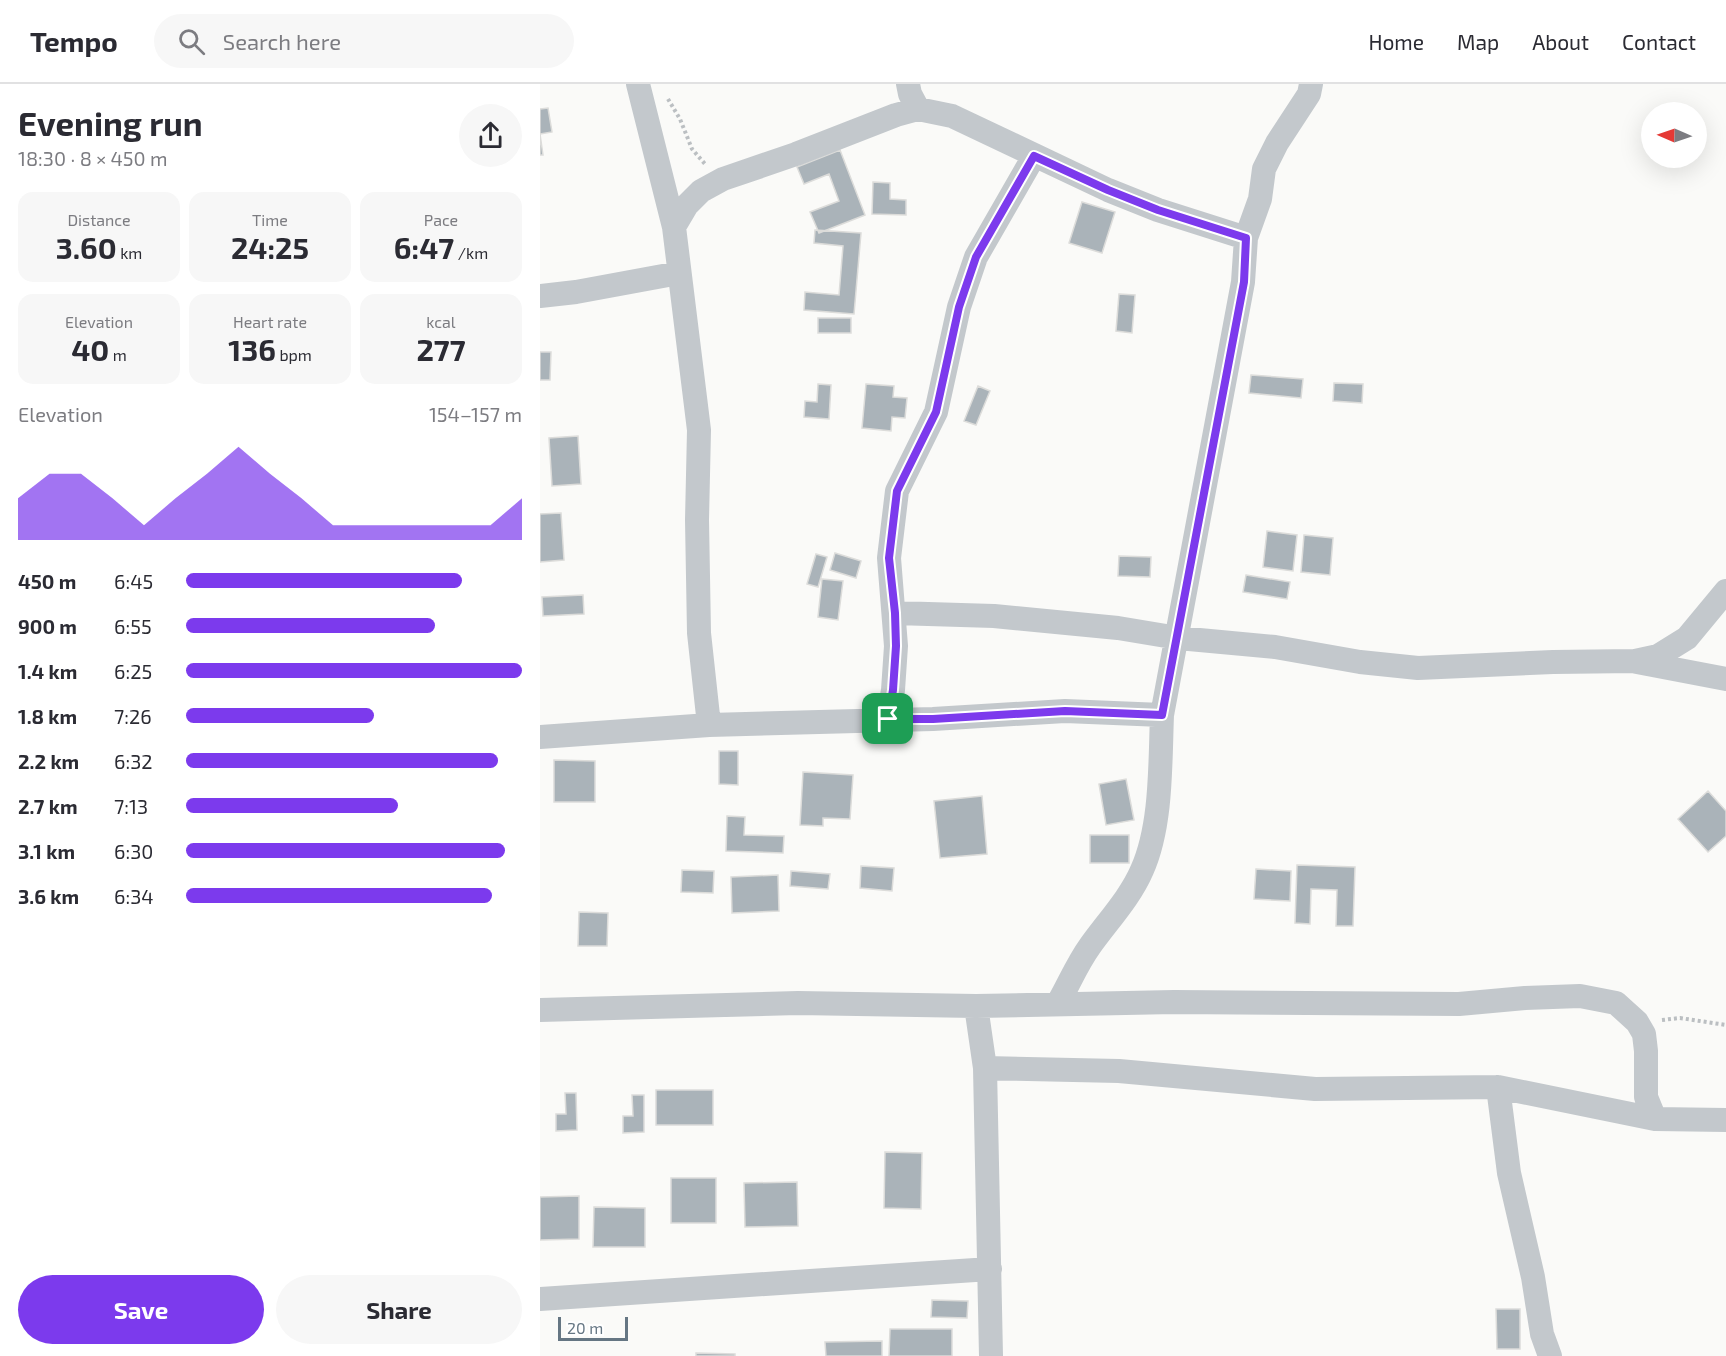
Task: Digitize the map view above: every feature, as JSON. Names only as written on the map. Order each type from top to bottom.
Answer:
[{"type":"street","points":[[638,84],[674,227],[699,430],[697,520],[699,633],[709,724]]},
{"type":"street","points":[[908,84],[910,94],[918,109]]},
{"type":"street","points":[[1058,1003],[1088,949],[1142,871],[1154,834],[1162,715],[1244,282],[1246,238],[1260,198],[1264,170],[1277,144],[1309,94],[1311,84]]},
{"type":"street","points":[[674,227],[687,205],[701,191],[723,179],[918,109],[952,116],[1108,190],[1158,210],[1246,238]]},
{"type":"street","points":[[888,719],[893,690],[896,646],[889,558],[897,491],[936,412],[959,307],[976,257],[1034,156]]},
{"type":"street","points":[[540,296],[576,292],[679,273]]},
{"type":"street","points":[[895,613],[994,616],[1118,628],[1178,638],[1275,647],[1360,662],[1418,668],[1635,661],[1658,656],[1687,638],[1726,591]]},
{"type":"street","points":[[1635,661],[1726,679]]},
{"type":"street","points":[[540,737],[709,724],[933,719],[1065,711],[1162,715]]},
{"type":"street","points":[[540,1010],[798,1003],[976,1006],[1174,1002],[1459,1004],[1580,996],[1600,998],[1616,1003],[1637,1022],[1644,1035],[1646,1051],[1646,1096],[1655,1119]]},
{"type":"street","points":[[976,1006],[985,1068],[991,1356]]},
{"type":"street","points":[[985,1068],[1119,1071],[1315,1089],[1498,1087],[1655,1119],[1726,1120]]},
{"type":"street","points":[[1498,1087],[1509,1173],[1533,1277],[1542,1334],[1550,1356]]},
{"type":"street","points":[[540,1299],[990,1269]]},
{"type":"path","points":[[664,92],[680,119],[692,149],[701,162],[723,179]]},
{"type":"path","points":[[1637,1022],[1680,1018],[1726,1025]]},
{"type":"building","points":[[548,108],[552,132],[540,134],[540,109]]},
{"type":"building","points":[[540,134],[543,155],[540,155]]},
{"type":"building","points":[[840,150],[865,215],[819,233],[810,212],[839,201],[829,174],[804,184],[797,167]]},
{"type":"building","points":[[873,182],[890,183],[890,199],[906,200],[906,215],[872,214]]},
{"type":"building","points":[[1082,202],[1115,212],[1102,253],[1069,243]]},
{"type":"building","points":[[815,230],[861,233],[854,314],[804,310],[805,292],[839,295],[843,246],[814,243]]},
{"type":"building","points":[[1119,294],[1135,295],[1132,333],[1116,331]]},
{"type":"building","points":[[818,318],[851,318],[851,333],[818,333]]},
{"type":"building","points":[[540,352],[551,352],[550,380],[540,380]]},
{"type":"building","points":[[1251,375],[1303,379],[1301,398],[1249,393]]},
{"type":"building","points":[[1334,383],[1363,384],[1362,403],[1333,401]]},
{"type":"building","points":[[818,384],[831,385],[829,419],[804,417],[805,401],[817,402]]},
{"type":"building","points":[[866,384],[894,386],[893,397],[907,398],[905,418],[892,417],[891,431],[862,428]]},
{"type":"building","points":[[978,386],[990,391],[976,425],[964,421]]},
{"type":"building","points":[[578,436],[581,484],[552,486],[549,438]]},
{"type":"building","points":[[561,513],[564,560],[540,562],[540,514]]},
{"type":"building","points":[[1267,531],[1297,535],[1293,571],[1263,567]]},
{"type":"building","points":[[1304,535],[1333,538],[1330,575],[1301,572]]},
{"type":"building","points":[[835,553],[861,561],[856,578],[830,570]]},
{"type":"building","points":[[816,554],[827,557],[818,587],[807,584]]},
{"type":"building","points":[[1119,556],[1151,557],[1150,577],[1118,576]]},
{"type":"building","points":[[1246,575],[1290,582],[1287,599],[1243,592]]},
{"type":"building","points":[[822,579],[843,581],[838,620],[818,617]]},
{"type":"building","points":[[583,595],[584,614],[543,616],[542,597]]},
{"type":"building","points":[[719,751],[738,751],[738,785],[719,784]]},
{"type":"building","points":[[554,760],[595,761],[595,802],[554,802]]},
{"type":"building","points":[[803,772],[853,775],[850,819],[823,818],[823,826],[800,825]]},
{"type":"building","points":[[1126,779],[1134,820],[1106,825],[1099,784]]},
{"type":"building","points":[[1708,791],[1726,811],[1726,836],[1708,852],[1678,819]]},
{"type":"building","points":[[982,796],[987,854],[940,858],[934,801]]},
{"type":"building","points":[[727,816],[745,817],[744,835],[784,836],[783,853],[726,851]]},
{"type":"building","points":[[1090,835],[1129,835],[1129,863],[1090,863]]},
{"type":"building","points":[[1297,865],[1355,867],[1353,926],[1336,926],[1337,890],[1311,889],[1310,924],[1295,923]]},
{"type":"building","points":[[861,866],[894,868],[892,891],[860,888]]},
{"type":"building","points":[[1256,869],[1291,871],[1290,901],[1254,899]]},
{"type":"building","points":[[682,870],[714,871],[713,893],[681,892]]},
{"type":"building","points":[[791,871],[830,874],[828,889],[790,886]]},
{"type":"building","points":[[778,875],[779,911],[732,913],[731,877]]},
{"type":"building","points":[[579,912],[608,913],[607,946],[578,946]]},
{"type":"building","points":[[656,1090],[713,1090],[713,1125],[656,1125]]},
{"type":"building","points":[[565,1093],[576,1093],[577,1130],[556,1131],[556,1114],[566,1114]]},
{"type":"building","points":[[632,1095],[644,1095],[644,1132],[623,1133],[623,1116],[633,1116]]},
{"type":"building","points":[[885,1152],[922,1153],[921,1209],[884,1208]]},
{"type":"building","points":[[671,1178],[716,1178],[716,1223],[671,1223]]},
{"type":"building","points":[[797,1182],[798,1226],[745,1227],[744,1183]]},
{"type":"building","points":[[579,1196],[579,1239],[540,1240],[540,1197]]},
{"type":"building","points":[[594,1207],[645,1208],[645,1247],[593,1247]]},
{"type":"building","points":[[932,1300],[968,1301],[967,1318],[931,1317]]},
{"type":"building","points":[[1496,1309],[1520,1309],[1520,1349],[1497,1349]]},
{"type":"building","points":[[890,1329],[952,1329],[952,1356],[889,1356]]},
{"type":"building","points":[[882,1341],[882,1356],[826,1356],[825,1342]]},
{"type":"building","points":[[696,1353],[735,1354],[735,1356],[696,1356]]},
{"type":"route","points":[[1034,156],[1158,210],[1246,238],[1244,282],[1162,715],[1065,711],[933,719],[888,719],[893,690],[896,646],[889,558],[897,491],[936,412],[959,307],[976,257],[1034,156]]}]
